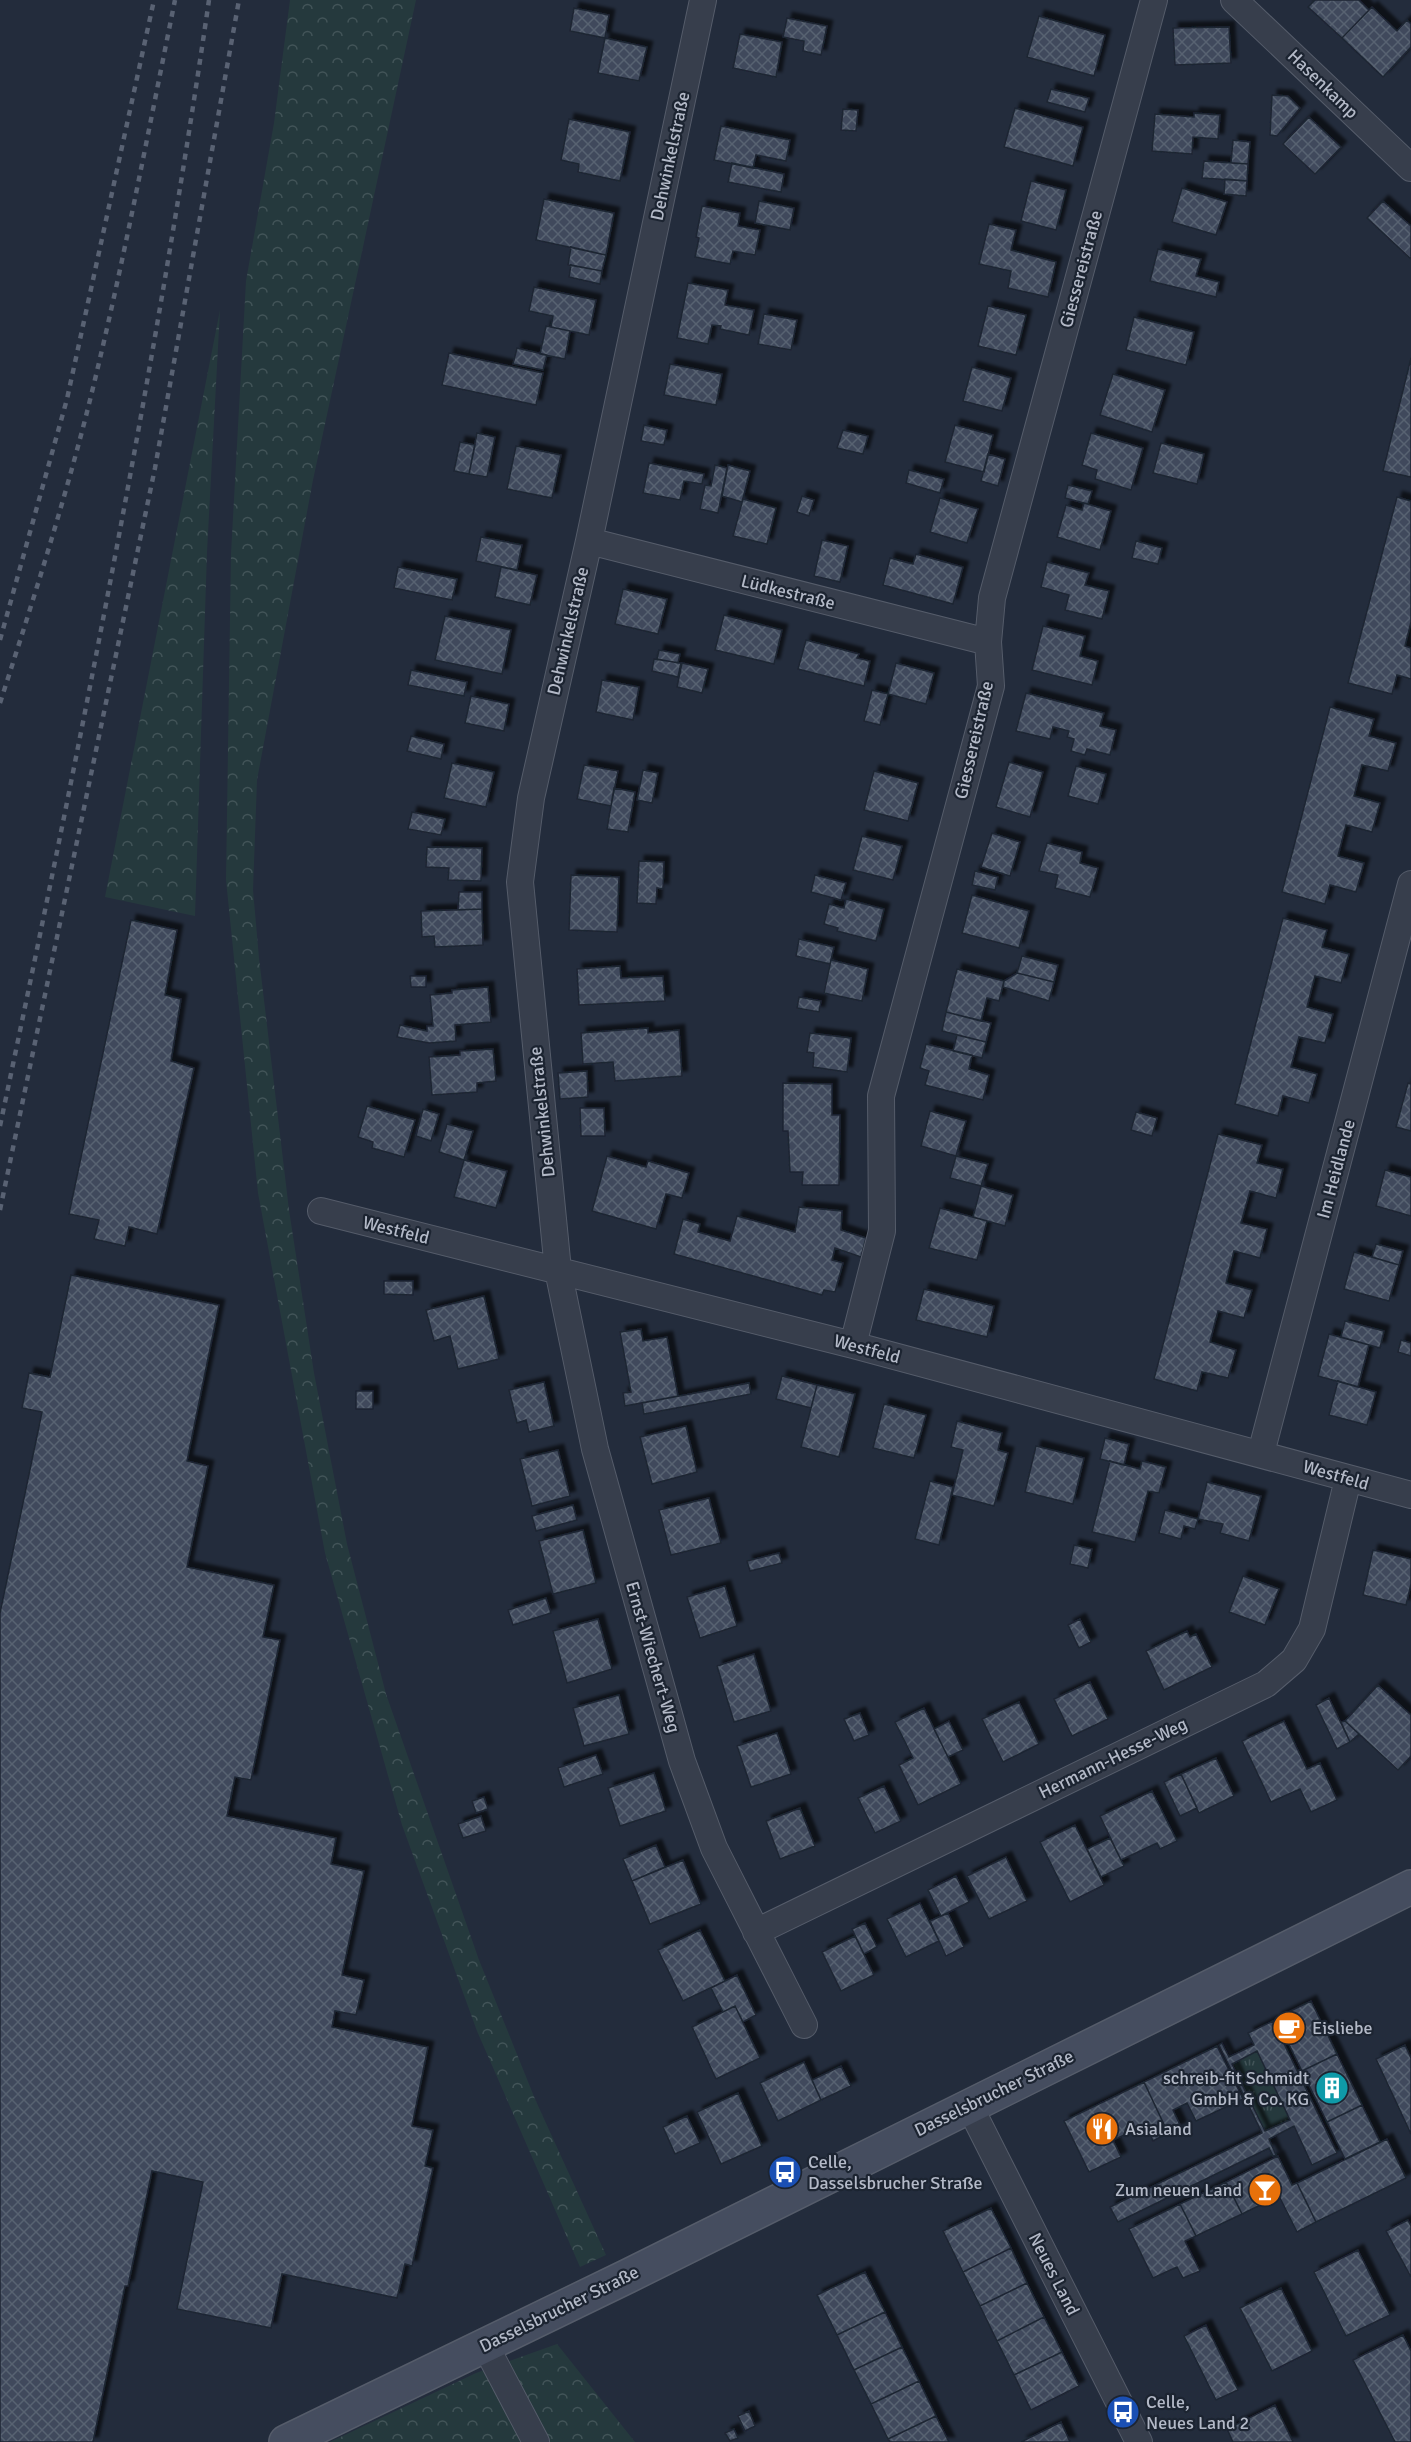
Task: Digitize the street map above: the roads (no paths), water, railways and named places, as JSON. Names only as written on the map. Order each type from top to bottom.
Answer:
[{"type":"street","name":"Dehwinkelstraße","points":[[558,1270],[520,882],[531,798],[589,541],[703,0]]},
{"type":"street","name":"Giessereistraße","points":[[853,1345],[882,1231],[881,1096],[991,686],[988,642],[992,598],[1154,0]]},
{"type":"street","name":"Hasenkamp","points":[[1234,0],[1411,168]]},
{"type":"street","name":"Lüdkestraße","points":[[589,541],[988,642]]},
{"type":"street","name":"Im Heidlande","points":[[1261,1453],[1411,884]]},
{"type":"street","name":"Westfeld","points":[[321,1211],[853,1345],[1411,1495]]},
{"type":"street","name":"Ernst-Wiechert-Weg","points":[[558,1270],[596,1449],[682,1761],[714,1848],[804,2025]]},
{"type":"street","name":"Hermann-Hesse-Weg","points":[[756,1932],[1266,1684],[1294,1660],[1312,1629],[1348,1479]]},
{"type":"street","name":"Dasselsbrucher Straße","points":[[286,2442],[628,2276],[1411,1887]]},
{"type":"street","name":"Neues Land","points":[[969,2106],[1138,2442]]},
{"type":"street","points":[[485,2345],[536,2442]]},
{"type":"railway","points":[[0,640],[67,399],[154,0]]},
{"type":"railway","points":[[0,703],[57,522],[87,412],[122,258],[175,0]]},
{"type":"railway","points":[[0,1126],[86,705],[140,424],[209,0]]},
{"type":"railway","points":[[0,1210],[155,468],[239,0]]},
{"type":"place","name":"Eisliebe","points":[[1289,2028]]},
{"type":"place","name":"schreib-fit Schmidt GmbH & Co. KG","points":[[1332,2088]]},
{"type":"place","name":"Asialand","points":[[1102,2129]]},
{"type":"place","name":"Celle, Dasselsbrucher Straße","points":[[785,2172]]},
{"type":"place","name":"Zum neuen Land","points":[[1265,2190]]},
{"type":"place","name":"Celle, Neues Land 2","points":[[1123,2412]]}]
